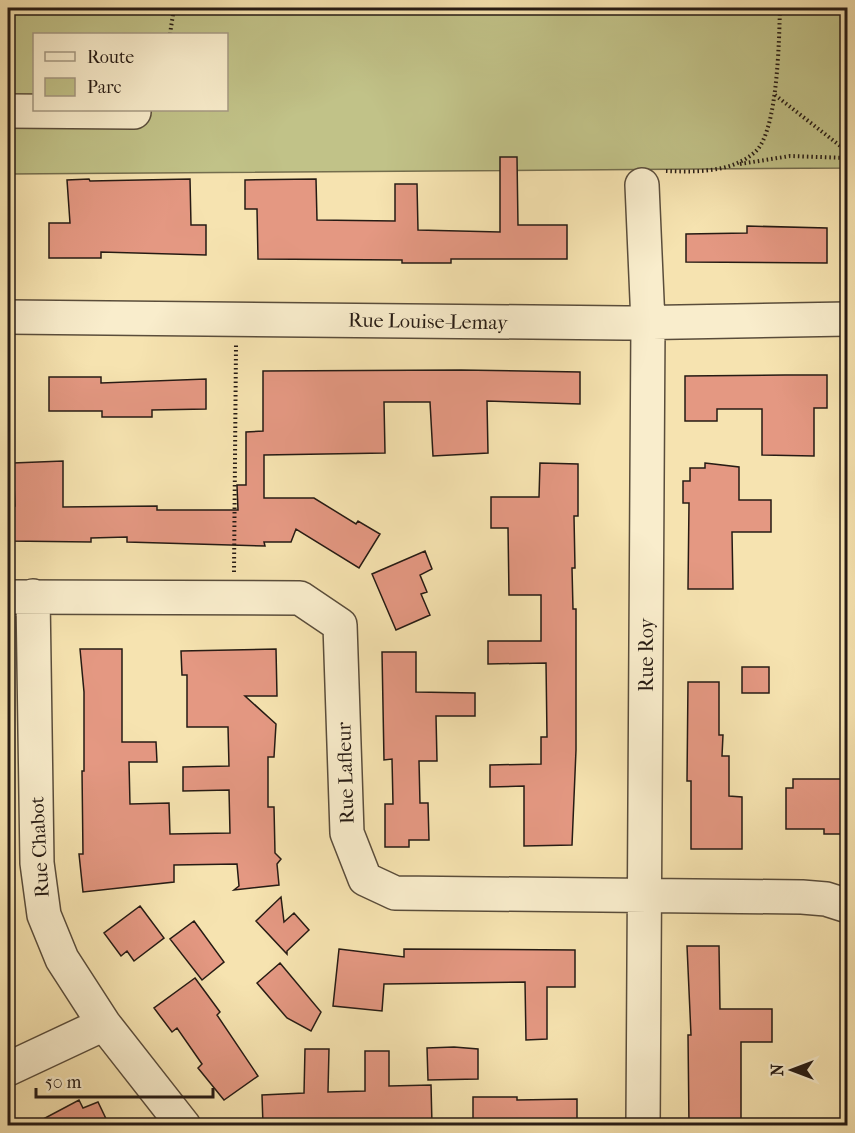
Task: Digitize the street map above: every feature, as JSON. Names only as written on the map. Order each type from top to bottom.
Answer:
[{"type":"street","points":[[8,111],[134,112]]},
{"type":"street","name":"Rue Roy","points":[[642,185],[648,323],[643,1125]]},
{"type":"street","name":"Rue Louise-Lemay","points":[[8,317],[648,323],[848,319]]},
{"type":"street","name":"Rue Lafleur","points":[[20,596],[234,600],[300,598],[340,625],[347,833],[365,879],[395,893],[645,894],[814,898],[848,906]]},
{"type":"street","name":"Rue Chabot","points":[[20,596],[37,863],[44,915],[62,959],[104,1024],[184,1125]]},
{"type":"street","points":[[8,1069],[104,1024]]},
{"type":"path","points":[[170,33],[174,8]]},
{"type":"path","points":[[737,164],[762,144],[775,96],[780,8]]},
{"type":"path","points":[[775,96],[848,152]]},
{"type":"path","points":[[642,185],[662,171],[698,172],[790,156],[848,158]]},
{"type":"path","points":[[234,600],[236,320]]},
{"type":"green space","points":[[8,8],[847,8],[847,168],[8,174]]},
{"type":"building","points":[[500,157],[517,157],[518,225],[567,225],[567,259],[451,259],[451,263],[402,263],[402,260],[258,259],[257,209],[245,209],[245,180],[316,179],[317,220],[395,221],[395,184],[417,184],[418,230],[500,232]]},
{"type":"building","points":[[89,179],[90,181],[190,179],[191,225],[206,225],[206,255],[101,252],[101,258],[49,258],[49,223],[70,223],[67,180]]},
{"type":"building","points":[[747,226],[827,228],[827,263],[686,262],[686,234],[747,233]]},
{"type":"building","points":[[263,371],[580,372],[580,404],[487,401],[488,453],[433,456],[430,402],[384,402],[385,453],[264,455],[264,498],[314,498],[356,524],[358,521],[380,534],[359,568],[296,529],[291,542],[264,542],[265,546],[127,542],[127,537],[91,538],[91,542],[8,541],[8,506],[15,506],[13,463],[63,461],[63,507],[157,506],[157,510],[238,510],[237,485],[246,485],[246,432],[263,431]]},
{"type":"building","points":[[827,375],[827,408],[814,408],[814,456],[762,455],[762,409],[717,409],[717,421],[685,421],[685,376]]},
{"type":"building","points":[[49,377],[101,377],[101,383],[206,379],[206,409],[152,410],[152,417],[102,417],[102,411],[49,411]]},
{"type":"building","points":[[540,463],[578,464],[578,516],[574,516],[575,568],[572,568],[573,609],[576,609],[576,750],[572,845],[524,846],[524,786],[490,787],[490,765],[541,764],[541,737],[547,737],[546,663],[488,664],[488,641],[541,641],[541,595],[509,595],[508,528],[491,528],[491,497],[539,497]]},
{"type":"building","points":[[705,463],[739,467],[739,500],[771,500],[771,532],[732,532],[733,589],[688,589],[689,503],[683,503],[683,481],[690,481],[690,468],[705,468]]},
{"type":"building","points":[[425,551],[432,569],[420,575],[427,592],[421,594],[430,615],[396,630],[372,574]]},
{"type":"building","points":[[80,649],[122,649],[122,742],[156,742],[157,762],[129,762],[130,804],[169,803],[170,834],[230,833],[229,790],[183,791],[183,767],[229,766],[228,727],[187,727],[187,675],[182,675],[181,651],[276,649],[277,696],[245,696],[276,724],[274,757],[268,757],[268,807],[274,807],[275,853],[281,859],[277,864],[279,885],[234,890],[239,886],[237,864],[174,865],[174,882],[83,892],[79,854],[83,854],[82,771],[84,771],[84,692]]},
{"type":"building","points":[[382,652],[416,652],[416,692],[475,693],[475,716],[436,716],[437,761],[419,761],[420,803],[428,803],[429,840],[409,840],[409,847],[385,847],[385,804],[393,804],[392,759],[384,760]]},
{"type":"building","points":[[742,667],[769,667],[769,693],[742,693]]},
{"type":"building","points":[[688,682],[719,682],[719,735],[723,735],[722,756],[729,756],[729,796],[742,797],[742,849],[691,849],[691,781],[687,781]]},
{"type":"building","points":[[793,779],[843,779],[843,801],[848,801],[848,834],[824,834],[824,829],[786,829],[786,788],[793,788]]},
{"type":"building","points":[[281,897],[284,922],[294,913],[309,930],[287,951],[287,954],[256,921]]},
{"type":"building","points":[[140,906],[164,938],[134,961],[127,951],[121,956],[104,933]]},
{"type":"building","points":[[194,921],[224,962],[202,980],[170,939]]},
{"type":"building","points":[[687,946],[719,946],[720,1009],[772,1009],[772,1042],[741,1042],[741,1125],[689,1125],[688,1035],[691,1035]]},
{"type":"building","points":[[339,949],[404,957],[404,949],[575,950],[575,987],[547,987],[547,1039],[526,1040],[525,982],[384,984],[382,1011],[333,1006]]},
{"type":"building","points":[[280,963],[321,1012],[311,1031],[287,1018],[257,983]]},
{"type":"building","points":[[195,978],[220,1012],[217,1015],[258,1076],[224,1100],[198,1068],[202,1064],[177,1028],[172,1032],[154,1008]]},
{"type":"building","points":[[427,1048],[478,1049],[478,1079],[428,1080]]},
{"type":"building","points":[[305,1049],[329,1049],[328,1092],[365,1091],[365,1051],[389,1051],[389,1086],[431,1085],[432,1125],[263,1125],[262,1095],[304,1093]]},
{"type":"building","points":[[473,1097],[517,1097],[517,1100],[577,1099],[577,1125],[473,1125]]},
{"type":"building","points":[[79,1100],[83,1108],[98,1102],[109,1125],[32,1125]]}]
